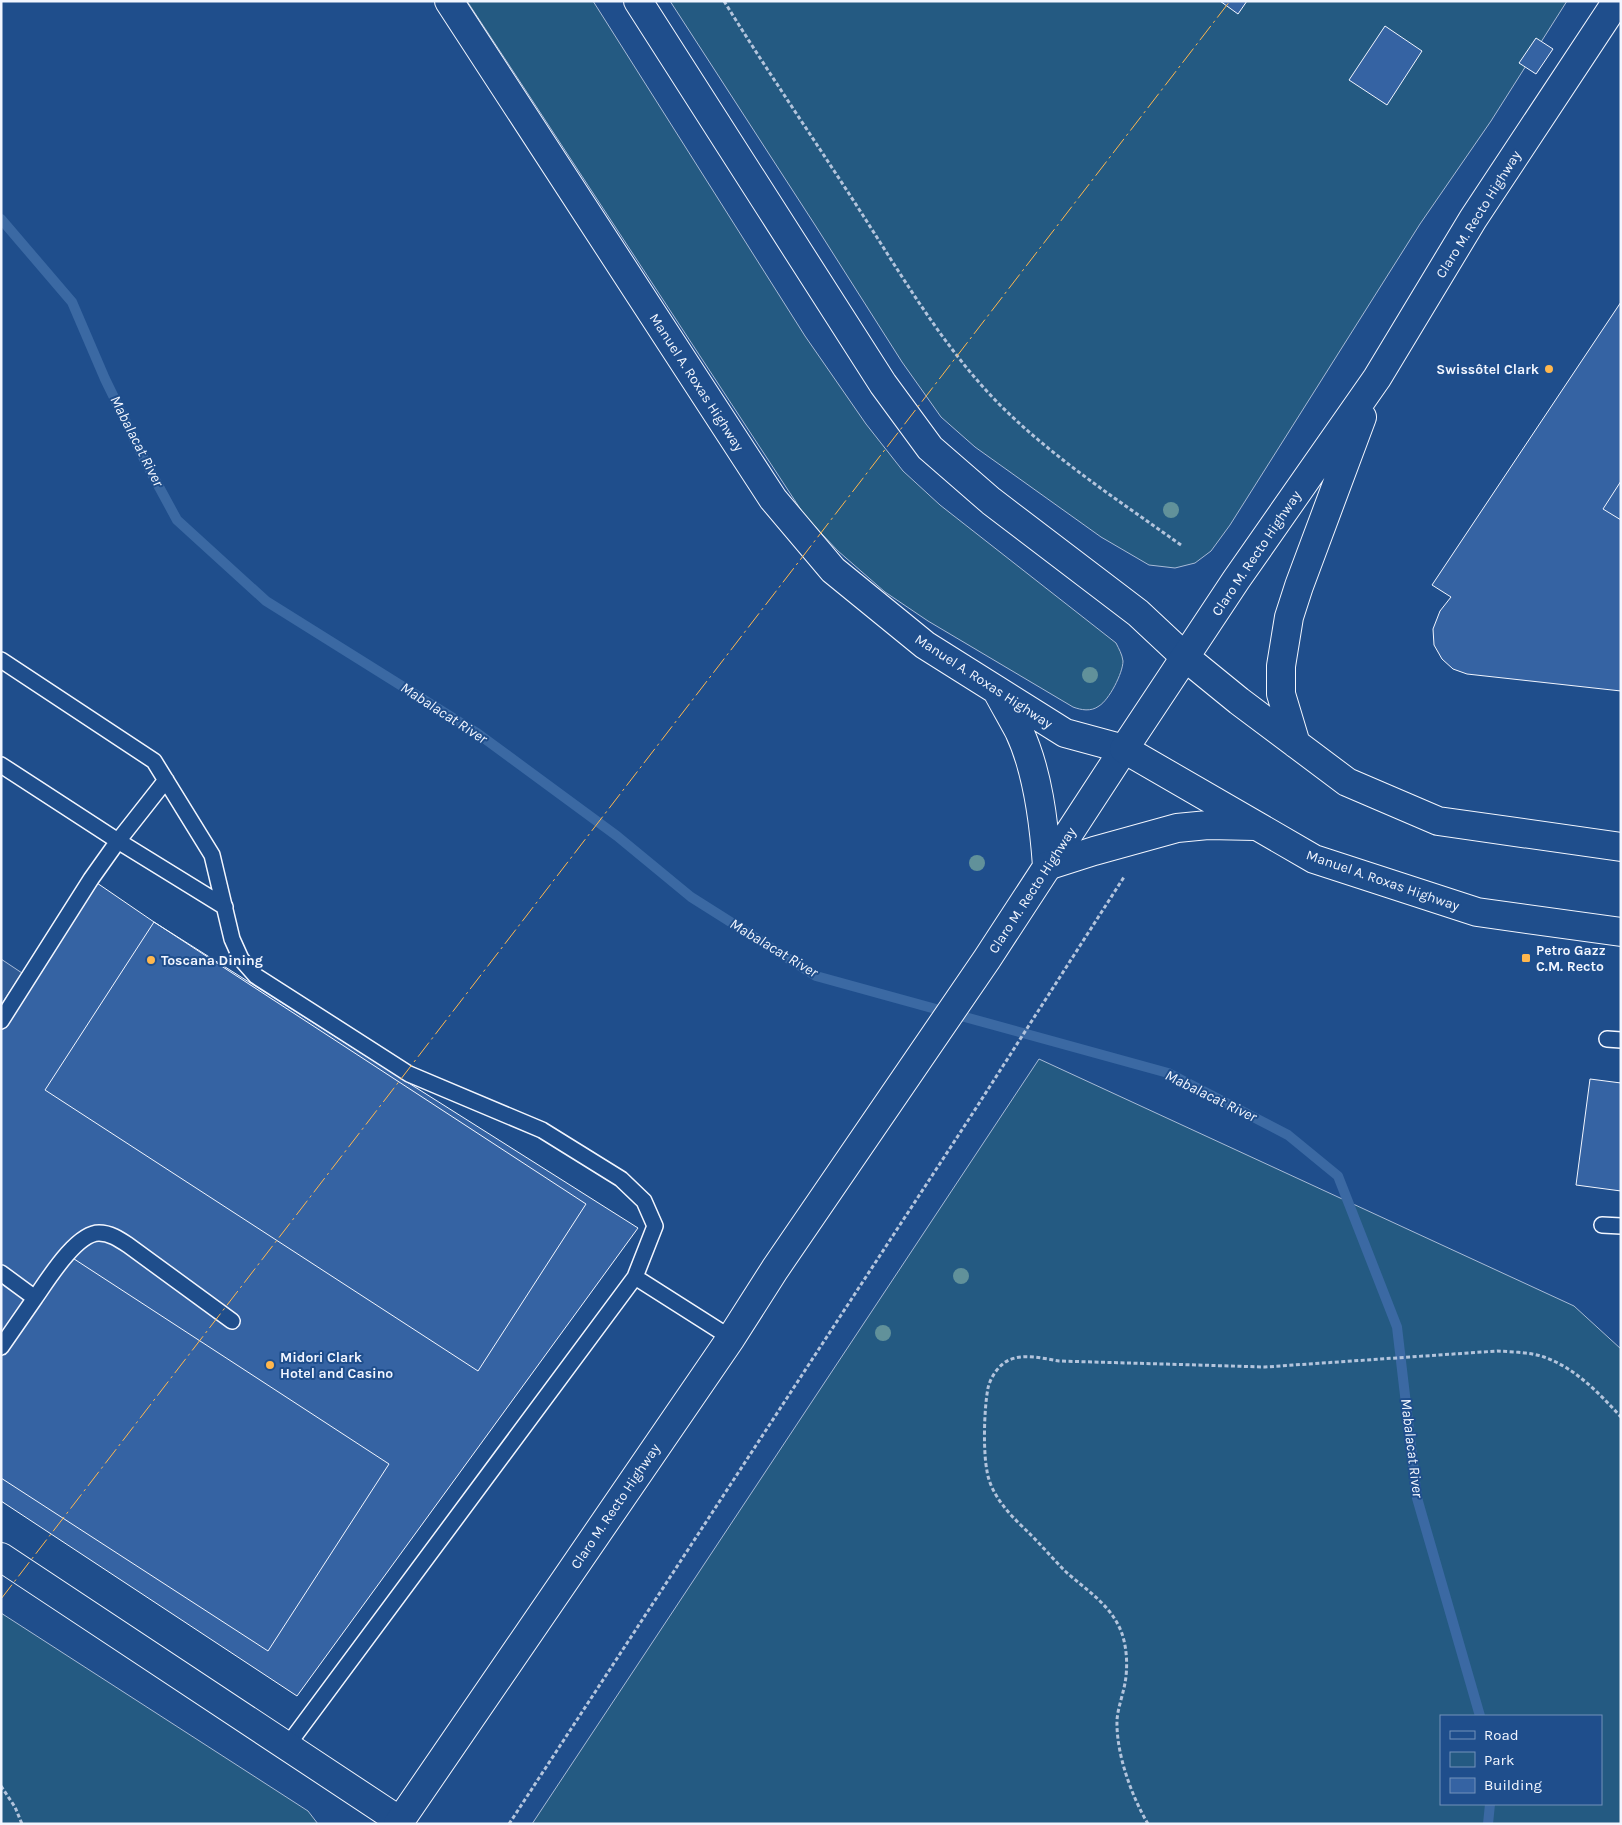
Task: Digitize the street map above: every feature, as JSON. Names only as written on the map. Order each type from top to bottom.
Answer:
[{"type":"main road","name":"Manuel A. Roxas Highway","points":[[449,1],[773,499],[833,570],[925,645],[1065,733],[1124,749],[1314,859],[1477,912],[1621,932]]},
{"type":"main road","points":[[638,1],[883,384],[930,448],[991,501],[1138,614],[1185,657],[1239,701],[1347,782],[1438,821],[1621,848]]},
{"type":"main road","name":"Claro M. Recto Highway","points":[[399,1822],[731,1338],[987,959],[1236,580],[1377,378],[1473,219],[1617,1]]},
{"type":"main road","points":[[1296,744],[1281,694],[1281,666],[1289,617],[1298,586],[1377,378]]},
{"type":"main road","points":[[996,690],[1020,733],[1036,782],[1044,831],[1047,866],[1177,828],[1208,825],[1258,826]]},
{"type":"main road","points":[[1,1557],[399,1822]]},
{"type":"lane","points":[[1,660],[154,760],[212,855],[232,938],[241,959],[256,976],[409,1074],[542,1130],[621,1179],[644,1201],[655,1226],[635,1277],[286,1746]]},
{"type":"lane","points":[[1,765],[118,841],[225,907]]},
{"type":"lane","points":[[1,1021],[91,879],[166,780]]},
{"type":"lane","points":[[1602,1225],[1621,1226]]},
{"type":"lane","points":[[1,1347],[67,1253],[83,1239],[97,1233],[114,1236],[128,1245],[232,1321]]},
{"type":"lane","points":[[1,1273],[36,1298]]},
{"type":"lane","points":[[635,1277],[731,1338]]},
{"type":"path","points":[[724,1],[911,290],[949,346],[974,377],[1000,405],[1077,471],[1181,545]]},
{"type":"path","points":[[509,1824],[969,1119],[1125,875]]},
{"type":"path","points":[[1148,1824],[1139,1808],[1123,1764],[1117,1738],[1117,1718],[1127,1665],[1122,1634],[1115,1618],[1104,1603],[1066,1571],[1006,1509],[996,1495],[987,1472],[986,1419],[988,1388],[994,1372],[1004,1363],[1017,1357],[1035,1357],[1058,1361],[1265,1367],[1497,1351],[1543,1356],[1567,1368],[1586,1382],[1621,1417]]},
{"type":"path","points":[[1,1786],[15,1807],[22,1824]]},
{"type":"green space","points":[[467,1],[593,1],[805,336],[866,424],[903,471],[940,505],[1116,643],[1123,661],[1121,672],[1115,686],[1103,703],[1089,710],[1073,707],[928,621],[885,592],[838,551],[805,516]]},
{"type":"green space","points":[[670,1],[1567,1],[1491,121],[1420,224],[1230,525],[1211,551],[1195,563],[1175,568],[1149,565],[1101,537],[975,447],[941,417],[902,362]]},
{"type":"green space","points":[[1039,1059],[1574,1306],[1621,1349],[1621,1824],[532,1824]]},
{"type":"green space","points":[[1,1613],[308,1811],[318,1824],[1,1824]]},
{"type":"shaded area","points":[[1,959],[22,973],[1,1005]]},
{"type":"building","points":[[1220,1],[1247,1],[1238,14]]},
{"type":"building","points":[[1385,26],[1422,51],[1387,105],[1349,80]]},
{"type":"building","points":[[1536,38],[1553,49],[1536,74],[1519,63]]},
{"type":"building","points":[[1621,302],[1621,691],[1467,674],[1453,669],[1442,659],[1434,645],[1433,629],[1440,611],[1451,597],[1432,585]]},
{"type":"building","points":[[1621,481],[1621,520],[1603,509]]},
{"type":"building","name":"Midori Clark Hotel and Casino","points":[[97,883],[154,922],[638,1228],[297,1696],[1,1501],[1,1019]]},
{"type":"building","points":[[154,922],[586,1204],[478,1371],[45,1090]]},
{"type":"building","points":[[1590,1079],[1621,1083],[1621,1191],[1576,1185]]},
{"type":"building","points":[[68,1255],[389,1464],[268,1651],[1,1478],[1,1357]]},
{"type":"waterway","name":"Mabalacat River","points":[[1,219],[72,302],[105,379],[145,461],[177,520],[266,601],[477,733],[617,836],[691,897],[816,976],[1168,1073],[1288,1135],[1338,1176],[1397,1327],[1417,1498],[1480,1715]]},
{"type":"waterway","name":"Mabalacat River","points":[[1488,1824],[1490,1805]]},
{"type":"power","points":[[1,1599],[1230,1]]},
{"type":"place","name":"Swissôtel Clark","points":[[1549,369]]},
{"type":"place","name":"Petro Gazz C.M. Recto","points":[[1526,958]]},
{"type":"place","name":"Toscana Dining","points":[[151,960]]},
{"type":"place","name":"Midori Clark Hotel and Casino","points":[[270,1365]]}]
